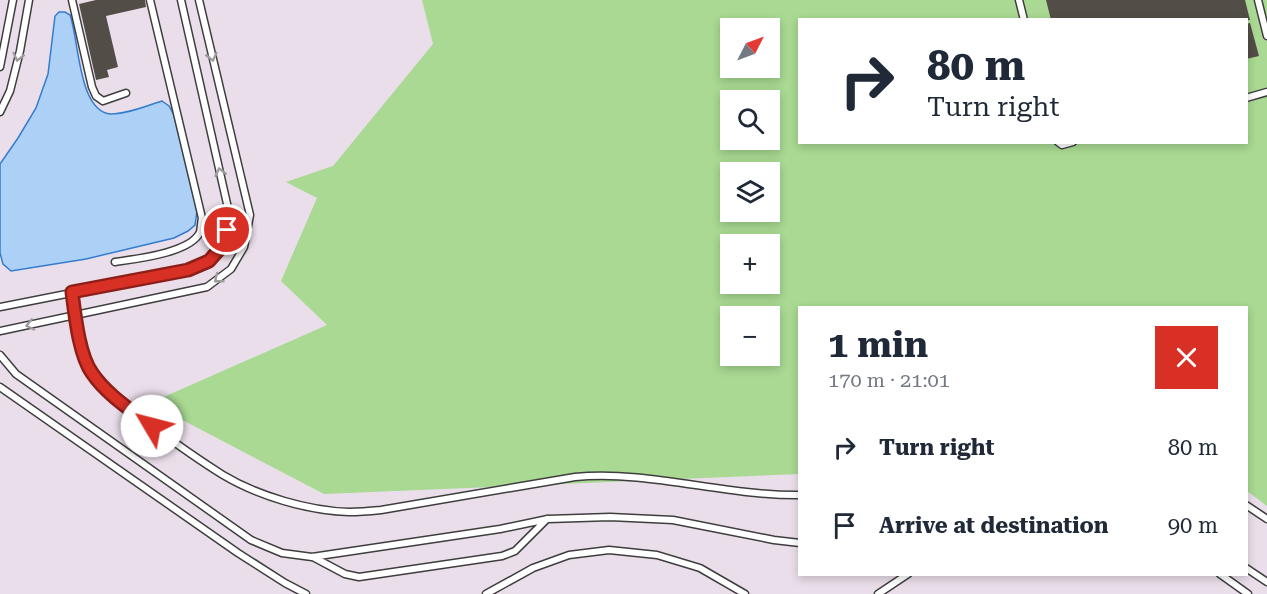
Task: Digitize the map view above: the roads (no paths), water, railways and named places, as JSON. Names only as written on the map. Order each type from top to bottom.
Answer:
[{"type":"lane","points":[[0,67],[13,0]]},
{"type":"lane","points":[[0,112],[10,91],[29,0]]},
{"type":"lane","points":[[72,0],[96,96],[103,101],[126,93]]},
{"type":"lane","points":[[115,262],[169,252],[190,242],[199,234],[202,218],[150,0]]},
{"type":"lane","points":[[0,306],[188,270],[209,261],[224,244],[230,217],[181,0]]},
{"type":"lane","points":[[0,331],[207,287],[231,269],[244,247],[250,215],[199,0]]},
{"type":"lane","points":[[1019,0],[1024,18]]},
{"type":"lane","points":[[1258,0],[1267,36]]},
{"type":"lane","points":[[1248,97],[1267,92]]},
{"type":"lane","points":[[72,292],[82,351],[91,372],[106,390],[135,414],[225,477],[285,501],[319,509],[349,512],[381,510],[596,475],[625,476],[756,493],[798,495]]},
{"type":"lane","points":[[0,355],[16,374],[251,540],[282,553],[312,557],[500,529],[548,519],[610,517],[673,520],[798,543]]},
{"type":"lane","points":[[0,387],[238,553],[306,594]]},
{"type":"lane","points":[[1248,506],[1267,519]]},
{"type":"lane","points":[[312,557],[345,574],[359,577],[502,556],[515,551],[548,519]]},
{"type":"lane","points":[[486,594],[533,568],[569,555],[609,550],[657,555],[700,568],[745,594]]},
{"type":"lane","points":[[1248,569],[1267,582]]},
{"type":"lane","points":[[878,594],[905,576]]},
{"type":"lane","points":[[1223,576],[1248,594]]},
{"type":"water","points":[[59,12],[70,15],[86,88],[92,101],[100,110],[117,114],[162,101],[169,106],[174,115],[197,211],[195,225],[174,238],[86,259],[11,271],[3,264],[0,253],[0,164],[36,108],[48,74],[55,16]]}]
